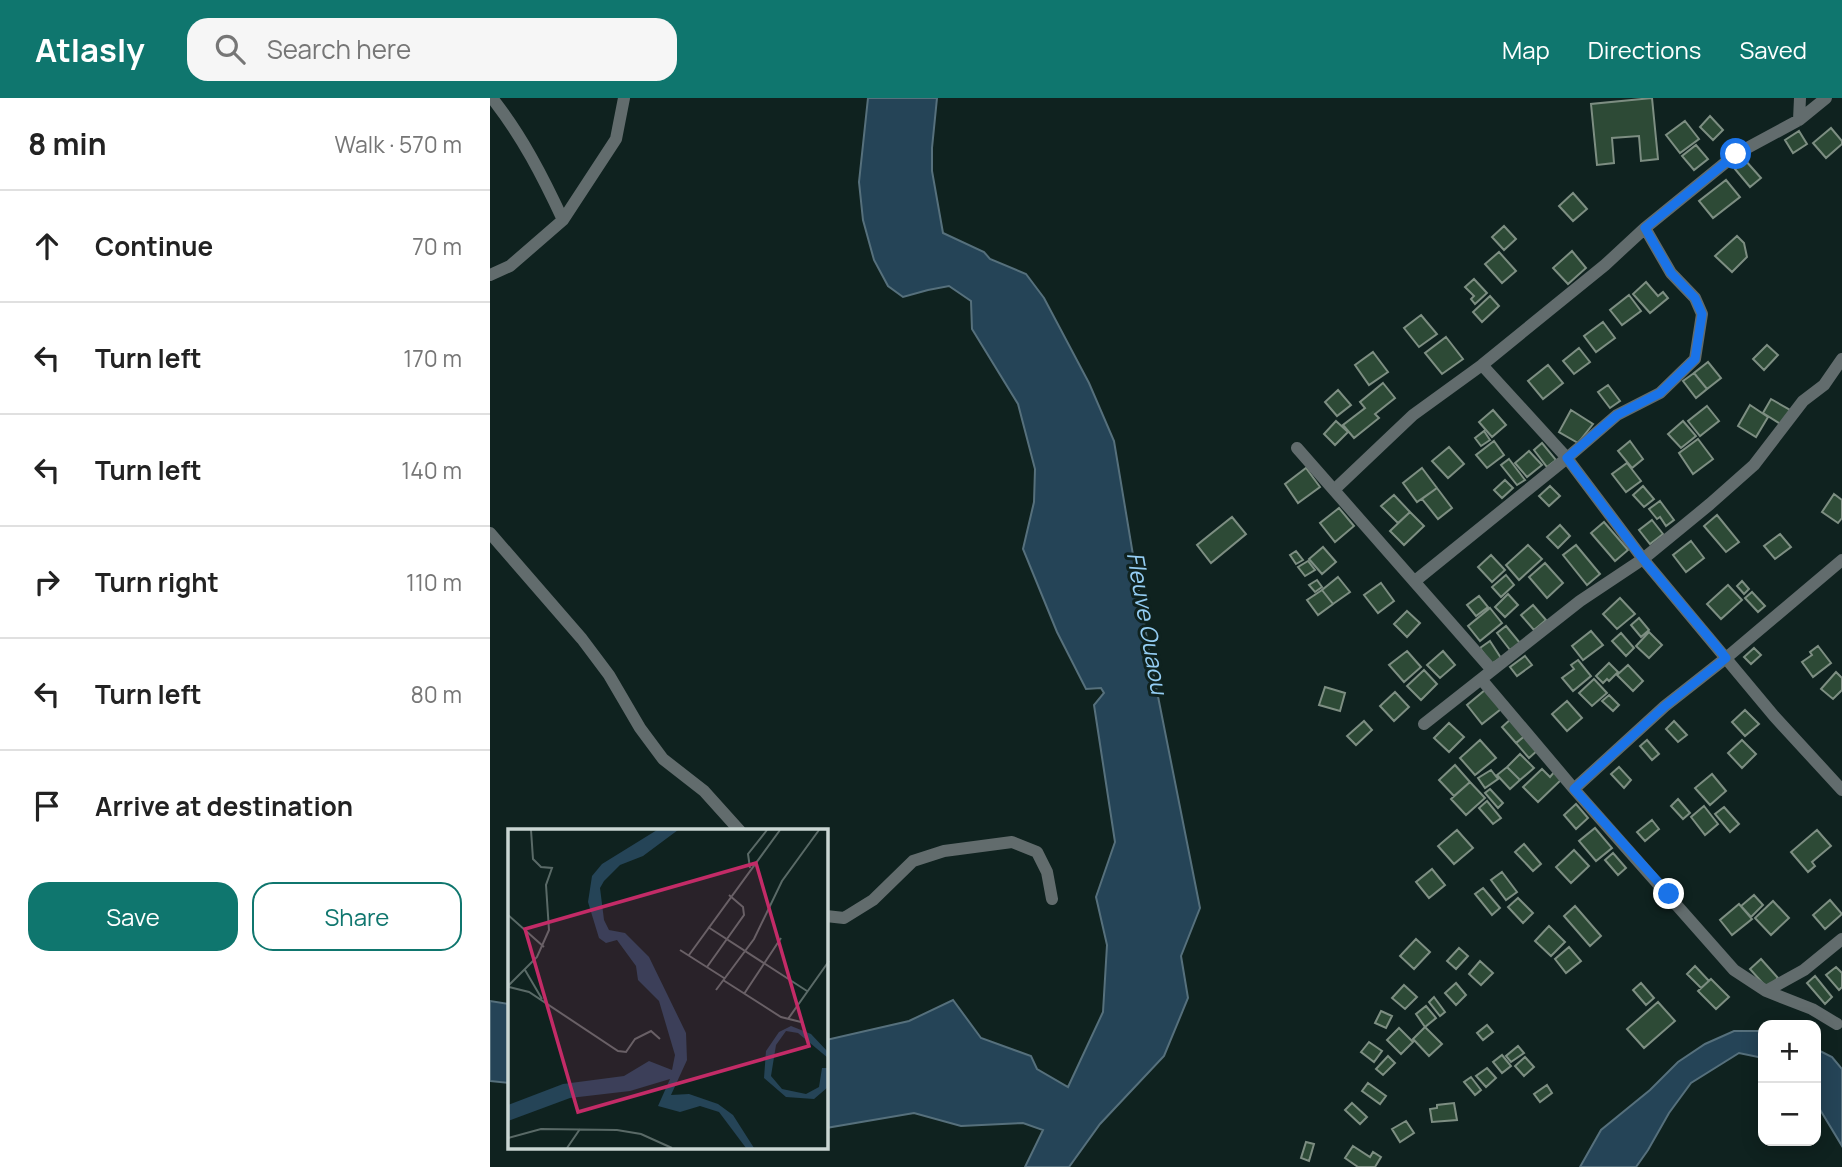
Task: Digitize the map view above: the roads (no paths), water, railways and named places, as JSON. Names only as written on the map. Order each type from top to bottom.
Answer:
[{"type":"street","points":[[492,98],[527,149],[563,220]]},
{"type":"street","points":[[490,275],[510,265],[563,220],[616,139],[624,98]]},
{"type":"street","points":[[1799,120],[1800,98]]},
{"type":"street","points":[[1335,489],[1413,415],[1482,365],[1736,154],[1799,120],[1826,98]]},
{"type":"street","points":[[1415,582],[1617,415],[1660,393],[1695,359],[1702,314],[1695,298],[1671,273],[1645,228]]},
{"type":"street","points":[[1424,724],[1580,601],[1643,559],[1710,504],[1754,465],[1803,401],[1824,385],[1842,359]]},
{"type":"street","points":[[1482,365],[1567,458],[1643,559],[1774,716],[1842,790]]},
{"type":"street","points":[[1297,448],[1492,670]]},
{"type":"street","points":[[490,533],[582,639],[609,675],[640,728],[663,759],[704,791],[738,829]]},
{"type":"street","points":[[1574,789],[1665,706],[1842,560]]},
{"type":"street","points":[[1481,679],[1734,970],[1766,991],[1812,1009],[1837,1024]]},
{"type":"street","points":[[828,916],[844,918],[873,900],[913,861],[944,851],[1012,842],[1037,852],[1047,872],[1052,899]]},
{"type":"street","points":[[1766,991],[1804,970],[1842,939]]},
{"type":"water","points":[[868,98],[937,98],[932,171],[943,233],[984,252],[990,259],[1026,274],[1044,298],[1089,383],[1114,441],[1149,651],[1200,908],[1181,956],[1188,998],[1164,1056],[1100,1124],[1069,1167],[1025,1167],[1043,1130],[1023,1123],[961,1126],[914,1113],[828,1128],[828,1040],[909,1021],[953,1000],[981,1038],[1031,1056],[1037,1069],[1068,1087],[1103,1012],[1107,945],[1096,897],[1115,842],[1094,705],[1104,693],[1101,688],[1086,689],[1057,632],[1023,549],[1034,502],[1035,469],[1018,404],[972,329],[971,301],[949,286],[903,297],[888,286],[874,260],[863,220],[859,182]]},
{"type":"water","points":[[490,1001],[508,1004],[508,1083],[490,1081]]},
{"type":"water","points":[[1734,1031],[1758,1031],[1758,1057],[1739,1053],[1691,1083],[1636,1167],[1580,1167],[1601,1130],[1650,1090],[1678,1062],[1705,1044]]},
{"type":"water","points":[[1821,1052],[1832,1057],[1842,1069],[1842,1146],[1821,1111]]},
{"type":"water label","name":"Fleuve Ouaou","points":[[1147,623]]}]
